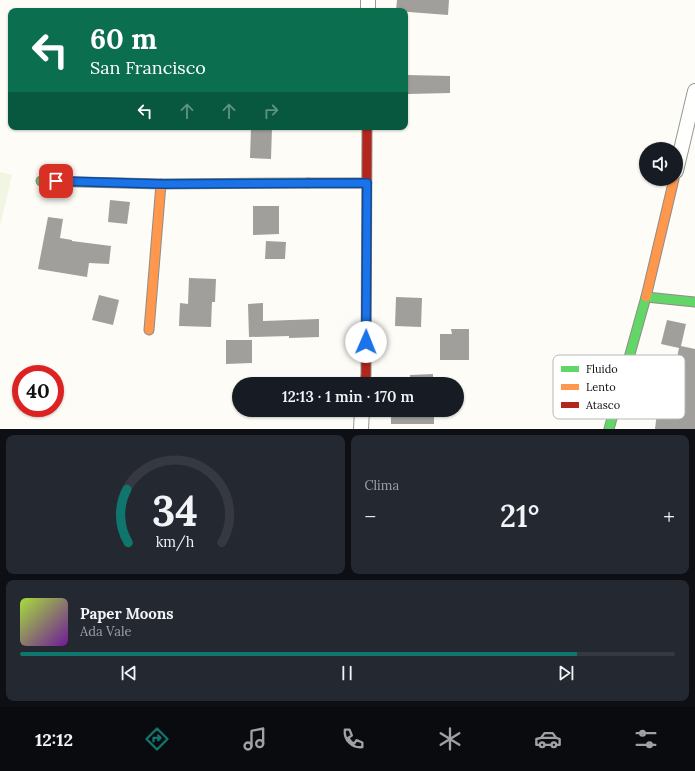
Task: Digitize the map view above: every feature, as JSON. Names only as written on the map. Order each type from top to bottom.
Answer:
[{"type":"street","points":[[683,142],[695,91]]},
{"type":"street","points":[[365,377],[367,130]]},
{"type":"street","points":[[41,180],[161,184],[367,183]]},
{"type":"street","points":[[149,330],[161,184]]},
{"type":"street","points":[[630,355],[646,297],[672,186]]},
{"type":"street","points":[[646,297],[695,302]]},
{"type":"street","points":[[361,429],[362,417]]},
{"type":"street","points":[[609,429],[612,419]]},
{"type":"green space","points":[[0,172],[12,175],[0,226]]},
{"type":"building","points":[[397,0],[449,0],[448,15],[408,12],[408,8],[396,8]]},
{"type":"building","points":[[408,75],[450,76],[450,93],[408,94]]},
{"type":"building","points":[[251,130],[272,130],[271,159],[250,158]]},
{"type":"building","points":[[110,200],[130,202],[127,224],[108,222]]},
{"type":"building","points":[[253,206],[279,206],[279,234],[253,235]]},
{"type":"building","points":[[48,217],[63,219],[60,238],[111,246],[109,264],[89,263],[87,277],[38,269]]},
{"type":"building","points":[[266,241],[286,242],[285,259],[265,259]]},
{"type":"building","points":[[189,278],[216,279],[215,302],[212,302],[211,327],[179,326],[180,303],[188,304]]},
{"type":"building","points":[[99,295],[119,300],[113,325],[92,320]]},
{"type":"building","points":[[396,297],[422,298],[421,327],[395,326]]},
{"type":"building","points":[[263,303],[263,321],[319,319],[319,337],[249,337],[248,304]]},
{"type":"building","points":[[667,320],[686,324],[681,346],[695,349],[695,429],[655,429],[656,419],[685,419],[685,355],[678,355],[679,348],[661,344]]},
{"type":"building","points":[[451,329],[469,329],[469,360],[440,360],[440,334],[452,334]]},
{"type":"building","points":[[226,340],[252,340],[252,363],[226,364]]},
{"type":"building","points":[[433,374],[433,377],[410,377],[410,375]]},
{"type":"building","points":[[391,417],[434,417],[434,424],[391,424]]},
{"type":"traffic: fast","points":[[41,181],[161,184],[308,183]]},
{"type":"traffic: fast","points":[[630,355],[646,297],[695,302]]},
{"type":"traffic: fast","points":[[609,429],[612,419]]},
{"type":"traffic: slow","points":[[149,330],[161,184]]},
{"type":"traffic: slow","points":[[646,297],[672,186]]},
{"type":"traffic: jam","points":[[366,377],[367,130]]},
{"type":"traffic: jam","points":[[308,183],[367,183]]},
{"type":"route","points":[[56,181],[161,184],[367,183],[366,342]]}]
